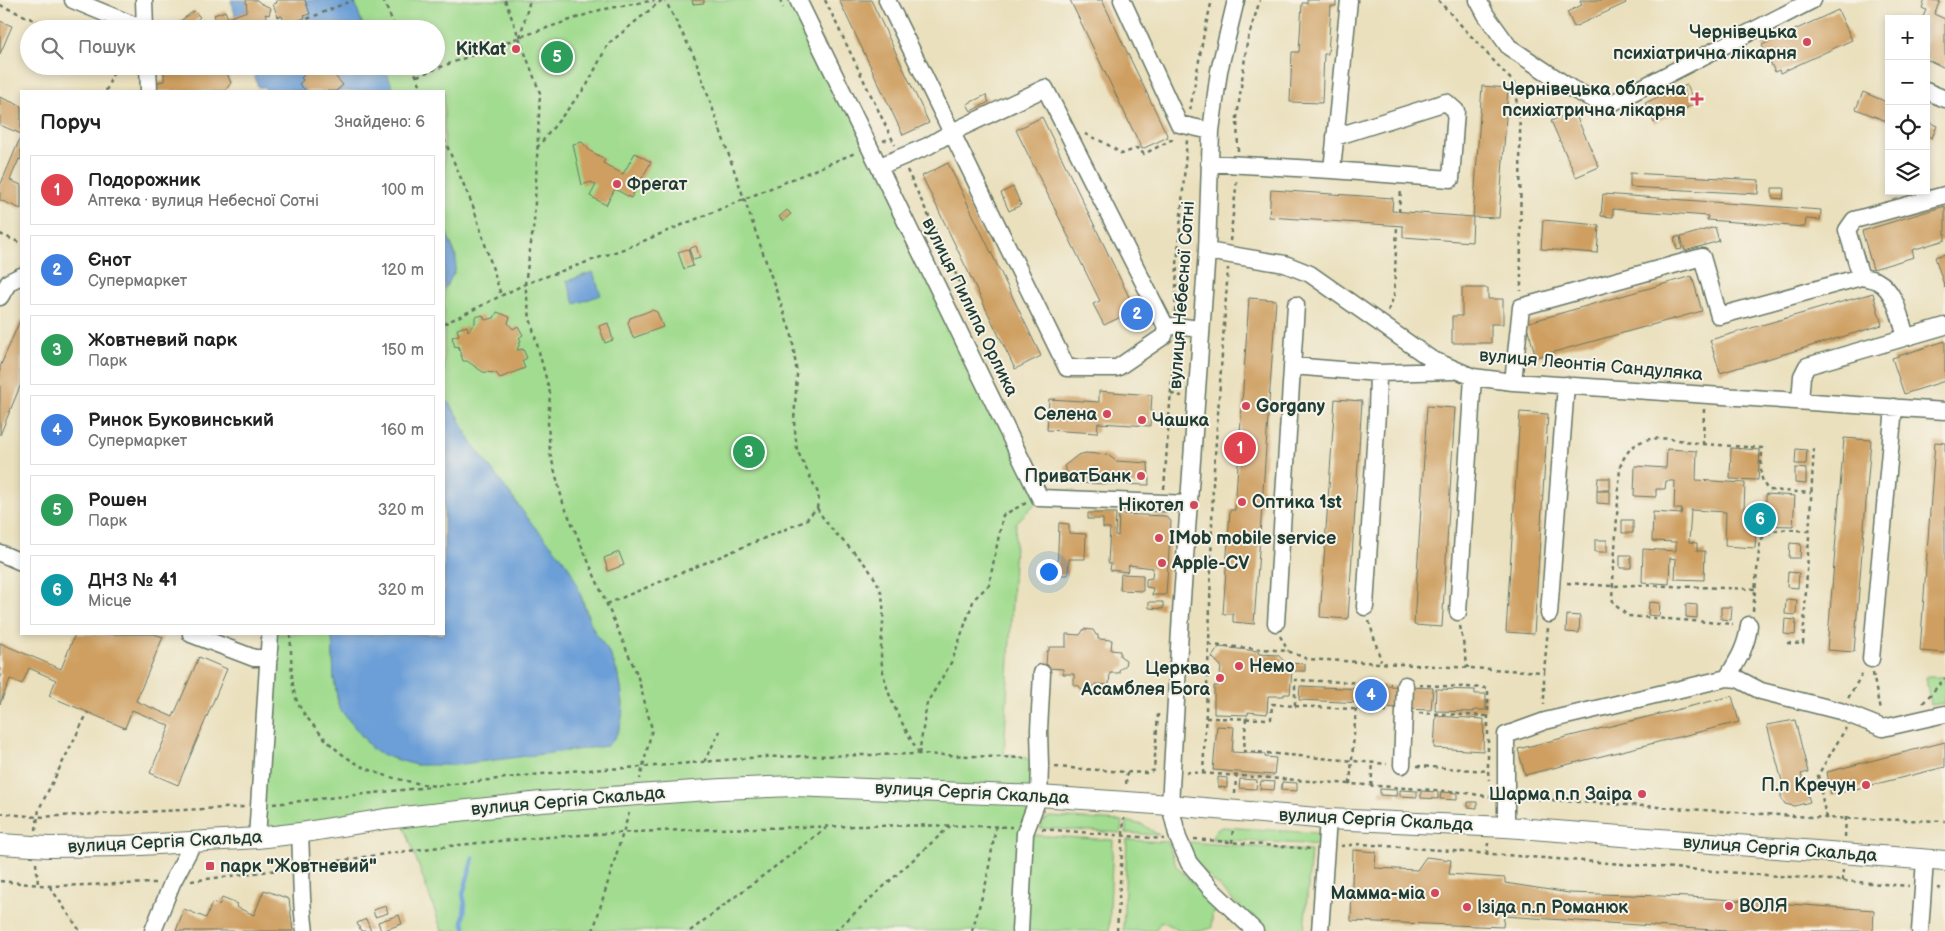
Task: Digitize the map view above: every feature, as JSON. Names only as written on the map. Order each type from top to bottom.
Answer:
[{"type":"main road","name":"вулиця Сергія Скальда","points":[[0,844],[34,847],[193,843],[300,833],[385,819],[540,802],[722,789],[794,786],[1039,796],[1170,805],[1328,820],[1506,827],[1945,861]]},
{"type":"street","points":[[73,0],[122,20]]},
{"type":"street","points":[[144,0],[144,20]]},
{"type":"street","name":"вулиця Пилипа Орлика","points":[[798,0],[1040,498],[1189,504]]},
{"type":"street","points":[[887,0],[1067,368],[1117,368],[1164,336],[1170,327]]},
{"type":"street","points":[[1122,0],[1179,124],[1187,129],[1211,131]]},
{"type":"street","name":"вулиця Небесної Сотні","points":[[1236,0],[1219,71],[1211,131],[1207,251],[1200,329],[1170,805],[1178,838],[1189,863],[1200,877],[1252,928]]},
{"type":"street","points":[[1332,170],[1348,0]]},
{"type":"street","points":[[1478,0],[1486,15],[1509,47],[1572,89],[1597,101],[1612,103],[1807,1]]},
{"type":"street","points":[[148,75],[149,90]]},
{"type":"street","points":[[880,166],[928,146],[952,132],[1045,88],[1170,327]]},
{"type":"street","points":[[1930,93],[1945,99]]},
{"type":"street","points":[[1210,164],[1332,170],[1451,180],[1456,111],[1446,102],[1335,137]]},
{"type":"street","points":[[1861,277],[1847,230],[1854,220],[1945,195]]},
{"type":"street","name":"вулиця Леонтія Сандуляка","points":[[1207,251],[1285,264],[1310,274],[1431,359],[1465,374],[1513,382],[1945,410]]},
{"type":"street","points":[[1513,382],[1521,307],[1702,257],[1719,316],[1861,277],[1876,281],[1888,289],[1894,300],[1906,336]]},
{"type":"street","points":[[0,297],[9,282],[20,276]]},
{"type":"street","points":[[1276,623],[1296,305]]},
{"type":"street","points":[[1800,401],[1802,376],[1807,366],[1945,326]]},
{"type":"street","points":[[1170,327],[1200,329]]},
{"type":"street","points":[[1292,366],[1378,373],[1465,374],[1458,612]]},
{"type":"street","points":[[1365,608],[1377,423],[1378,373]]},
{"type":"street","points":[[1549,614],[1566,385]]},
{"type":"street","points":[[1871,659],[1894,407]]},
{"type":"street","points":[[0,553],[20,562]]},
{"type":"street","points":[[1727,678],[1748,639],[1750,625]]},
{"type":"street","points":[[195,635],[254,658],[268,658]]},
{"type":"street","points":[[257,838],[270,635]]},
{"type":"street","points":[[1020,931],[1026,828],[1039,796],[1039,730],[1042,673]]},
{"type":"street","points":[[1506,827],[1498,797],[1506,735],[1545,721],[1727,678],[1738,679],[1761,691],[1846,714],[1883,728],[1945,714]]},
{"type":"street","points":[[1402,765],[1405,685]]},
{"type":"street","points":[[1320,931],[1328,820]]},
{"type":"street","points":[[300,833],[302,910],[305,931]]},
{"type":"street","points":[[153,931],[172,883],[193,843]]},
{"type":"street","points":[[1920,931],[1925,860]]},
{"type":"street","points":[[1234,931],[1252,928]]},
{"type":"path","points":[[305,20],[353,0]]},
{"type":"path","points":[[383,0],[392,20]]},
{"type":"path","points":[[506,0],[540,93],[534,224],[524,284],[530,318],[550,393],[548,423],[550,453],[563,503],[637,674],[652,729],[643,768]]},
{"type":"path","points":[[520,37],[530,0]]},
{"type":"path","points":[[445,65],[600,10],[655,0]]},
{"type":"path","points":[[537,149],[587,85],[608,44],[664,0],[695,58],[792,336],[797,375],[794,421],[797,450],[819,495],[817,508],[805,521],[608,604]]},
{"type":"path","points":[[1164,504],[1170,327],[1177,265],[1187,129],[1204,32],[1212,0]]},
{"type":"path","points":[[1203,774],[1214,484],[1229,254],[1238,165],[1237,118],[1247,42],[1260,0]]},
{"type":"path","points":[[1438,0],[1514,83],[1520,127],[1521,307]]},
{"type":"path","points":[[0,5],[34,20]]},
{"type":"path","points":[[106,90],[112,75]]},
{"type":"path","points":[[417,76],[423,90]]},
{"type":"path","points":[[1063,124],[1105,143],[1122,154],[1137,148],[1144,154],[1187,129]]},
{"type":"path","points":[[445,323],[524,284],[629,247],[892,138]]},
{"type":"path","points":[[445,141],[473,206],[501,295]]},
{"type":"path","points":[[1398,212],[1402,176]]},
{"type":"path","points":[[1382,324],[1394,296],[1397,226]]},
{"type":"path","points":[[0,234],[20,243]]},
{"type":"path","points":[[1703,444],[1704,395]]},
{"type":"path","points":[[1808,531],[1778,529],[1763,536],[1760,541],[1750,625],[1628,616],[1614,604],[1612,586],[1620,468],[1623,458],[1633,446],[1650,438],[1762,448],[1761,476],[1764,486],[1769,490],[1811,493]]},
{"type":"path","points":[[1787,643],[1803,644],[1814,445]]},
{"type":"path","points":[[919,754],[928,703],[952,661],[974,599],[989,585],[1003,515],[1026,503]]},
{"type":"path","points":[[817,508],[829,526],[869,570],[880,589],[884,608],[881,655],[887,689],[896,712],[919,754]]},
{"type":"path","points":[[1551,582],[1612,586],[1638,584],[1755,589]]},
{"type":"path","points":[[1365,608],[1381,662]]},
{"type":"path","points":[[1458,612],[1468,668]]},
{"type":"path","points":[[1545,721],[1544,672],[1549,614]]},
{"type":"path","points":[[290,635],[295,695],[307,718],[324,739],[338,753],[357,765],[402,781],[435,786]]},
{"type":"path","points":[[1209,645],[1288,652],[1306,659],[1544,672]]},
{"type":"path","points":[[1826,818],[1818,775],[1871,659]]},
{"type":"path","points":[[1871,659],[1883,728]]},
{"type":"path","points":[[1906,723],[1945,678]]},
{"type":"path","points":[[1206,718],[1272,719],[1272,704],[1295,706],[1295,680],[1488,688],[1488,771],[1498,797]]},
{"type":"path","points":[[1350,784],[1356,709]]},
{"type":"path","points":[[1154,770],[1159,710]]},
{"type":"path","points":[[38,884],[34,847],[39,809],[88,712]]},
{"type":"path","points":[[1246,718],[1244,751],[1373,764],[1488,771]]},
{"type":"path","points":[[704,762],[720,732]]},
{"type":"path","points":[[0,813],[37,817],[258,806],[569,771],[643,768],[761,757],[919,754],[1022,758],[1040,766],[1148,773],[1154,770],[1172,771],[1460,792],[1498,797],[1826,818],[1945,821]]},
{"type":"path","points":[[1371,786],[1373,764]]},
{"type":"path","points":[[1117,931],[1127,772]]},
{"type":"path","points":[[835,931],[951,825]]},
{"type":"path","points":[[0,881],[50,886],[172,883],[302,868],[367,856],[481,842],[623,832],[951,825],[1026,828],[1123,837],[1178,838],[1325,850],[1342,845],[1362,844],[1945,889]]},
{"type":"path","points":[[690,931],[828,827]]},
{"type":"path","points":[[972,931],[986,883],[996,827]]},
{"type":"path","points":[[593,931],[623,832]]},
{"type":"path","points":[[50,886],[80,931]]},
{"type":"green space","points":[[354,0],[802,0],[1041,498],[1016,523],[1004,755],[1024,757],[1039,765],[1032,835],[1113,840],[1109,931],[442,931],[401,817],[258,836],[271,635],[332,635],[334,679],[339,708],[374,751],[416,765],[613,741],[620,726],[623,704],[619,677],[609,653],[592,626],[581,596],[549,543],[532,524],[468,438],[458,415],[445,399],[445,287],[455,271],[456,255],[445,229],[445,90],[394,90],[388,75],[445,75],[445,20],[361,20]]},
{"type":"green space","points":[[1926,677],[1945,677],[1945,703],[1930,705]]},
{"type":"green space","points":[[1050,817],[1122,821],[1121,833],[1040,828],[1044,820]]},
{"type":"green space","points":[[1126,821],[1143,825],[1159,835],[1126,833]]},
{"type":"green space","points":[[1223,827],[1317,833],[1320,836],[1321,845],[1211,839],[1217,829]]},
{"type":"green space","points":[[1127,840],[1168,842],[1176,866],[1221,912],[1212,913],[1212,928],[1201,931],[1180,931],[1161,921],[1155,931],[1123,931]]},
{"type":"green space","points":[[1188,842],[1311,851],[1304,931],[1264,931],[1195,863]]},
{"type":"water","points":[[231,0],[246,0],[247,11],[235,15]]},
{"type":"water","points":[[305,0],[354,0],[361,20],[306,20]]},
{"type":"water","points":[[254,75],[304,75],[301,77],[303,80],[299,84],[305,90],[266,90],[263,87],[258,87]]},
{"type":"water","points":[[334,75],[388,75],[394,90],[337,90],[343,85]]},
{"type":"water","points":[[445,230],[456,258],[454,271],[445,287]]},
{"type":"water","points":[[593,272],[601,295],[575,304],[567,281]]},
{"type":"water","points":[[445,399],[453,409],[474,446],[533,525],[568,566],[576,581],[593,629],[610,654],[619,677],[623,702],[620,727],[615,737],[607,746],[455,765],[416,765],[374,751],[339,708],[334,679],[332,635],[445,635]]},
{"type":"building","points":[[246,0],[257,0],[271,8],[269,15],[265,14],[267,19],[264,20],[216,20],[214,15],[225,11],[228,18],[247,11]]},
{"type":"building","points":[[276,0],[305,0],[310,14],[299,20],[283,20],[282,16],[278,17],[273,4],[277,3]]},
{"type":"building","points":[[692,0],[704,0],[704,3],[693,4]]},
{"type":"building","points":[[839,0],[871,0],[929,123],[903,135]]},
{"type":"building","points":[[1070,0],[1102,0],[1168,137],[1142,149]]},
{"type":"building","points":[[1307,0],[1336,0],[1336,6],[1331,6],[1328,54],[1324,54],[1322,103],[1290,102],[1292,52],[1299,52],[1302,3],[1307,3]]},
{"type":"building","points":[[1580,0],[1624,0],[1626,3],[1574,27],[1567,12],[1582,5]]},
{"type":"building","points":[[1925,0],[1940,1],[1934,14],[1945,19],[1945,68],[1930,61],[1930,15],[1924,15],[1926,10],[1922,8]]},
{"type":"building","name":"Чернівецька психіатрична лікарня","points":[[1838,10],[1852,40],[1780,73],[1779,70],[1775,72],[1762,45]]},
{"type":"building","points":[[194,11],[200,17],[197,20],[182,20]]},
{"type":"building","points":[[0,21],[12,26],[0,54]]},
{"type":"building","points":[[164,75],[228,75],[231,83],[226,90],[156,90],[158,82],[164,81]]},
{"type":"building","points":[[304,75],[334,75],[343,85],[337,90],[305,90],[299,84],[303,80],[301,78]]},
{"type":"building","points":[[1687,85],[1695,104],[1654,123],[1645,103]]},
{"type":"building","points":[[1482,86],[1508,88],[1499,218],[1473,217]]},
{"type":"building","points":[[1863,92],[1885,101],[1885,120],[1856,109]]},
{"type":"building","points":[[986,95],[989,102],[971,111],[967,104]]},
{"type":"building","points":[[0,97],[20,106],[20,134],[0,125]]},
{"type":"building","points":[[1574,111],[1599,167],[1576,177],[1551,121]]},
{"type":"building","points":[[1042,117],[1130,299],[1133,297],[1146,311],[1136,327],[1127,326],[1123,316],[1104,325],[1093,304],[1100,301],[1016,130]]},
{"type":"building","points":[[1930,123],[1937,126],[1932,138],[1930,137]]},
{"type":"building","points":[[20,138],[20,160],[10,180],[20,185],[20,209],[0,200],[0,186]]},
{"type":"building","points":[[582,142],[590,151],[605,159],[603,163],[623,174],[635,153],[651,162],[631,198],[615,189],[606,205],[590,196],[596,185],[591,182],[582,185],[573,144]]},
{"type":"building","points":[[948,163],[1041,356],[1015,369],[922,176]]},
{"type":"building","points":[[1630,173],[1759,180],[1758,194],[1630,187]]},
{"type":"building","points":[[1013,187],[1021,205],[1009,211],[1001,193]]},
{"type":"building","points":[[1772,188],[1784,188],[1783,199],[1772,198]]},
{"type":"building","points":[[1271,190],[1393,198],[1392,211],[1473,217],[1472,242],[1403,237],[1403,226],[1269,217]]},
{"type":"building","points":[[1603,194],[1821,210],[1820,220],[1806,219],[1805,227],[1707,220],[1708,216],[1613,209],[1613,217],[1601,216]]},
{"type":"building","points":[[1945,206],[1945,240],[1912,250],[1914,257],[1873,269],[1862,231]]},
{"type":"building","points":[[787,210],[791,214],[783,221],[779,217]]},
{"type":"building","points":[[1543,220],[1599,225],[1597,253],[1541,249]]},
{"type":"building","points":[[1715,227],[1719,241],[1685,251],[1681,237]]},
{"type":"building","points":[[1680,236],[1682,249],[1677,250],[1674,238]]},
{"type":"building","points":[[696,246],[700,258],[693,260],[689,249]]},
{"type":"building","points":[[688,249],[693,266],[684,269],[678,252]]},
{"type":"building","points":[[1945,254],[1945,288],[1935,257]]},
{"type":"building","points":[[1692,276],[1702,311],[1536,357],[1526,323]]},
{"type":"building","points":[[1462,288],[1488,288],[1488,299],[1503,299],[1503,324],[1491,324],[1491,343],[1452,343],[1452,316],[1462,316]]},
{"type":"building","points":[[1873,293],[1882,325],[1720,373],[1710,340]]},
{"type":"building","points":[[1249,298],[1276,300],[1254,624],[1233,622],[1233,614],[1223,614],[1230,510],[1235,510]]},
{"type":"building","points":[[652,310],[657,312],[663,327],[633,338],[628,323],[630,318]]},
{"type":"building","points":[[497,312],[510,317],[508,323],[513,329],[518,326],[523,335],[519,338],[521,340],[517,350],[523,349],[527,358],[522,361],[525,368],[500,378],[496,373],[483,372],[467,361],[463,361],[458,346],[455,347],[452,337],[459,335],[457,329],[467,326],[468,331],[475,323],[475,317],[483,315],[485,320],[494,318]]},
{"type":"building","points":[[20,320],[20,386],[0,435],[0,367]]},
{"type":"building","points":[[608,323],[613,340],[605,343],[599,326]]},
{"type":"building","points":[[1945,341],[1945,381],[1904,394],[1892,358]]},
{"type":"building","points":[[1099,391],[1152,395],[1150,426],[1098,423],[1097,433],[1047,430],[1049,399],[1099,402]]},
{"type":"building","points":[[1335,399],[1362,401],[1348,619],[1320,617]]},
{"type":"building","points":[[1427,406],[1455,408],[1442,627],[1414,625]]},
{"type":"building","points":[[1520,412],[1548,414],[1534,634],[1506,632]]},
{"type":"building","points":[[1844,438],[1871,440],[1854,652],[1827,650]]},
{"type":"building","points":[[1935,442],[1945,443],[1945,653],[1920,651]]},
{"type":"building","points":[[1731,448],[1760,450],[1758,480],[1730,479]]},
{"type":"building","points":[[1667,449],[1697,451],[1696,480],[1745,483],[1744,510],[1757,510],[1757,503],[1766,503],[1766,494],[1795,496],[1793,526],[1756,525],[1755,548],[1725,546],[1726,512],[1691,510],[1689,542],[1697,543],[1697,551],[1705,551],[1704,580],[1675,579],[1676,559],[1670,558],[1669,584],[1642,582],[1643,549],[1676,551],[1676,542],[1652,541],[1653,512],[1681,514],[1682,509],[1674,509],[1675,481],[1666,481],[1665,489],[1656,489],[1656,497],[1634,496],[1635,466],[1666,468]]},
{"type":"building","points":[[1796,449],[1807,450],[1806,464],[1795,464]]},
{"type":"building","points":[[1086,453],[1108,455],[1116,461],[1148,463],[1149,485],[1072,483],[1064,466],[1078,455]]},
{"type":"building","points":[[1795,468],[1806,469],[1806,484],[1795,483]]},
{"type":"building","points":[[1598,478],[1610,478],[1610,490],[1597,490]]},
{"type":"building","points":[[1597,491],[1610,491],[1610,504],[1597,503]]},
{"type":"building","points":[[1088,513],[1116,513],[1115,535],[1118,536],[1119,514],[1165,516],[1171,521],[1166,595],[1152,595],[1153,588],[1146,587],[1146,579],[1152,578],[1153,568],[1129,565],[1127,572],[1110,570],[1111,564],[1108,563],[1110,528],[1103,528],[1103,519],[1088,519]]},
{"type":"building","points":[[1622,520],[1633,520],[1633,533],[1622,533]]},
{"type":"building","points":[[1059,523],[1069,524],[1069,533],[1086,534],[1085,559],[1069,559],[1068,575],[1057,575]]},
{"type":"building","points":[[1595,540],[1607,540],[1607,552],[1595,552]]},
{"type":"building","points":[[1790,543],[1801,544],[1800,558],[1789,558]]},
{"type":"building","points":[[619,552],[624,565],[608,571],[604,558]]},
{"type":"building","points":[[1620,555],[1631,555],[1631,568],[1620,568]]},
{"type":"building","points":[[1788,572],[1799,573],[1798,588],[1787,587]]},
{"type":"building","points":[[1121,574],[1143,575],[1143,591],[1120,590]]},
{"type":"building","points":[[1786,599],[1797,600],[1796,615],[1785,614]]},
{"type":"building","points":[[1149,602],[1163,602],[1163,609],[1149,608]]},
{"type":"building","points":[[1649,602],[1660,603],[1659,616],[1648,615]]},
{"type":"building","points":[[1686,604],[1697,605],[1697,618],[1686,617]]},
{"type":"building","points":[[1721,607],[1732,607],[1731,620],[1721,619]]},
{"type":"building","points":[[1567,615],[1580,616],[1579,633],[1566,632]]},
{"type":"building","points":[[1785,619],[1796,620],[1795,635],[1784,634]]},
{"type":"building","points":[[1084,629],[1093,630],[1098,635],[1098,639],[1112,640],[1111,650],[1120,651],[1120,656],[1126,660],[1125,666],[1119,670],[1119,673],[1110,673],[1109,685],[1095,684],[1088,691],[1074,685],[1074,674],[1063,674],[1063,669],[1048,668],[1048,665],[1046,665],[1049,647],[1066,647],[1066,634],[1080,635]]},
{"type":"building","points":[[75,635],[157,635],[163,637],[136,701],[173,717],[199,657],[227,669],[178,785],[150,773],[170,726],[132,710],[125,728],[49,696],[56,680],[29,668],[22,684],[10,679],[0,704],[0,679],[2,675],[0,674],[0,643],[61,669]]},
{"type":"building","points":[[1219,647],[1258,651],[1259,654],[1278,655],[1286,663],[1305,664],[1305,671],[1292,671],[1290,694],[1268,696],[1267,714],[1248,712],[1248,715],[1214,714],[1214,686],[1219,686],[1221,666],[1212,657]]},
{"type":"building","points":[[1364,684],[1374,684],[1372,707],[1363,707],[1363,703],[1299,700],[1300,686],[1364,689]]},
{"type":"building","points":[[1377,685],[1403,687],[1401,708],[1375,707]]},
{"type":"building","points":[[1407,687],[1433,688],[1431,710],[1405,709]]},
{"type":"building","points":[[1436,689],[1475,690],[1475,694],[1486,694],[1486,710],[1474,710],[1474,712],[1435,711]]},
{"type":"building","points":[[1732,696],[1739,722],[1525,775],[1518,749]]},
{"type":"building","points":[[1436,716],[1484,719],[1483,751],[1434,748]]},
{"type":"building","points":[[1795,720],[1808,772],[1801,774],[1810,802],[1794,806],[1785,804],[1781,797],[1782,781],[1767,725]]},
{"type":"building","points":[[1217,726],[1234,727],[1232,752],[1265,754],[1265,757],[1276,758],[1274,775],[1213,770]]},
{"type":"building","points":[[1945,742],[1945,767],[1831,795],[1827,772]]},
{"type":"building","points":[[1218,777],[1227,778],[1227,788],[1218,787]]},
{"type":"building","points":[[1240,779],[1257,780],[1256,789],[1239,788]]},
{"type":"building","points":[[1261,781],[1275,782],[1274,790],[1260,789]]},
{"type":"building","points":[[1282,782],[1297,783],[1297,791],[1281,790]]},
{"type":"building","points":[[1380,789],[1397,790],[1396,796],[1380,795]]},
{"type":"building","points":[[1400,790],[1417,791],[1417,797],[1400,796]]},
{"type":"building","points":[[1421,791],[1438,792],[1438,799],[1421,798]]},
{"type":"building","points":[[1441,792],[1457,793],[1457,800],[1440,799]]},
{"type":"building","points":[[1468,802],[1477,802],[1477,808],[1468,807]]},
{"type":"building","points":[[1353,850],[1376,852],[1375,868],[1417,870],[1426,857],[1451,860],[1449,874],[1505,878],[1505,883],[1569,893],[1690,897],[1874,910],[1873,931],[1727,931],[1504,916],[1503,927],[1351,921]]},
{"type":"building","points":[[264,890],[289,899],[293,931],[176,931],[184,909],[206,918],[212,903],[219,905],[222,898],[237,904],[236,907],[254,915]]},
{"type":"building","points":[[386,906],[388,913],[375,917],[373,910]]},
{"type":"building","points":[[399,915],[402,924],[381,931],[378,922]]},
{"type":"building","points":[[366,919],[371,931],[361,931],[357,923]]},
{"type":"waterway","points":[[466,931],[463,922],[465,905],[463,894],[473,858]]},
{"type":"place","name":"Чернівецька психіатрична лікарня","points":[[1807,42]]},
{"type":"place","name":"KitKat","points":[[516,49]]},
{"type":"place","name":"Рошен","points":[[557,57]]},
{"type":"place","name":"Чернівецька обласна психіатрична лікарня","points":[[1697,99]]},
{"type":"place","name":"Фрегат","points":[[617,184]]},
{"type":"place","name":"Єнот","points":[[1137,314]]},
{"type":"place","name":"Gorgany","points":[[1246,406]]},
{"type":"place","name":"Селена","points":[[1107,414]]},
{"type":"place","name":"Чашка","points":[[1142,420]]},
{"type":"place","name":"Подорожник","points":[[1240,448]]},
{"type":"place","name":"Жовтневий парк","points":[[749,452]]},
{"type":"place","name":"ПриватБанк","points":[[1141,476]]},
{"type":"place","name":"Оптика 1st","points":[[1242,502]]},
{"type":"place","name":"Нікотел","points":[[1194,505]]},
{"type":"place","name":"ДНЗ № 41","points":[[1760,519]]},
{"type":"place","name":"IMob mobile service","points":[[1159,538]]},
{"type":"place","name":"Apple-CV","points":[[1162,563]]},
{"type":"place","name":"Немо","points":[[1239,666]]},
{"type":"place","name":"Церква Асамблея Бога","points":[[1220,678]]},
{"type":"place","name":"Ринок Буковинський","points":[[1371,695]]},
{"type":"place","name":"П.п Кречун","points":[[1866,785]]},
{"type":"place","name":"Шарма п.п Заіра","points":[[1642,794]]},
{"type":"place","name":"парк \"Жовтневий\"","points":[[210,866]]},
{"type":"place","name":"Мамма-міа","points":[[1435,893]]},
{"type":"place","name":"ВОЛЯ","points":[[1729,906]]},
{"type":"place","name":"Ізіда п.п Романюк","points":[[1467,907]]}]
